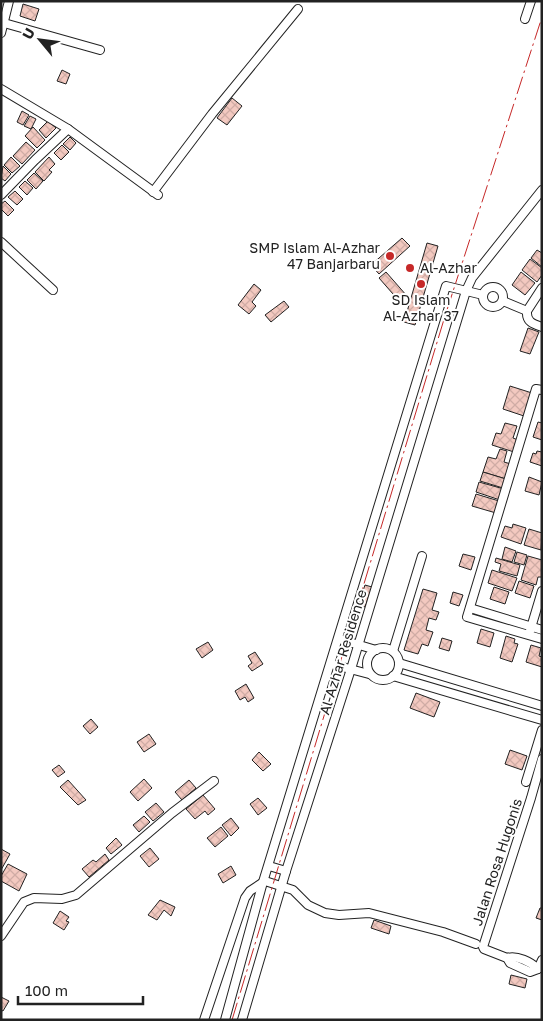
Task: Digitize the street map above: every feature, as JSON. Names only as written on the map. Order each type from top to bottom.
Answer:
[{"type":"street","points":[[1,34],[9,1]]},
{"type":"street","points":[[525,19],[531,1]]},
{"type":"street","points":[[1,89],[68,129],[156,193],[212,114],[298,9]]},
{"type":"street","points":[[4,23],[100,50]]},
{"type":"street","points":[[1,195],[34,160],[68,129]]},
{"type":"street","name":"Al-Azhar Residence","points":[[242,1020],[286,871],[352,669],[466,291],[472,278],[542,190]]},
{"type":"street","points":[[1,242],[53,290]]},
{"type":"street","name":"Al-Azhar Residence","points":[[224,1020],[268,866],[446,286],[466,291]]},
{"type":"street","points":[[490,288],[496,288],[503,294],[503,301],[499,306],[490,307],[484,301],[483,295],[490,288]]},
{"type":"street","points":[[542,288],[527,311],[528,320],[542,327]]},
{"type":"street","points":[[466,291],[483,295]]},
{"type":"street","points":[[503,301],[527,311]]},
{"type":"street","points":[[542,390],[536,389],[467,617],[542,639]]},
{"type":"street","points":[[533,400],[542,402]]},
{"type":"street","points":[[392,651],[422,556]]},
{"type":"street","points":[[528,635],[542,591]]},
{"type":"street","points":[[470,608],[542,630]]},
{"type":"street","points":[[331,664],[370,674],[383,681],[388,680],[398,670],[397,656],[392,651],[385,648],[376,650],[339,639]]},
{"type":"street","points":[[370,674],[366,665],[367,660],[376,650]]},
{"type":"street","points":[[398,663],[542,706]]},
{"type":"street","points":[[420,684],[424,670]]},
{"type":"street","points":[[393,676],[542,720],[542,713]]},
{"type":"street","name":"Jalan Rosa Hugonis","points":[[526,782],[542,730]]},
{"type":"street","name":"Jalan Rosa Hugonis","points":[[542,759],[483,944],[484,949],[507,958],[510,963],[530,972],[538,969],[542,960]]},
{"type":"street","points":[[1,936],[24,902],[34,898],[62,899],[76,895],[172,813],[214,781]]},
{"type":"street","points":[[268,866],[286,871]]},
{"type":"street","points":[[204,1020],[245,898],[250,891],[264,882],[282,886],[295,892],[308,905],[325,913],[339,915],[369,913],[443,932],[476,944]]},
{"type":"building","points":[[23,4],[39,9],[35,21],[20,16]]},
{"type":"building","points":[[62,70],[70,74],[66,84],[57,81]]},
{"type":"building","points":[[232,98],[242,106],[227,125],[217,118]]},
{"type":"building","points":[[22,111],[29,115],[23,125],[17,122]]},
{"type":"building","points":[[30,116],[36,119],[31,129],[24,126]]},
{"type":"building","points":[[48,121],[56,128],[46,138],[39,130]]},
{"type":"building","points":[[33,127],[45,140],[37,148],[25,136]]},
{"type":"building","points":[[70,137],[76,143],[70,150],[63,144]]},
{"type":"building","points":[[26,142],[35,150],[22,164],[13,156]]},
{"type":"building","points":[[62,145],[69,152],[61,160],[54,153]]},
{"type":"building","points":[[11,157],[20,166],[12,173],[4,165]]},
{"type":"building","points":[[49,157],[55,164],[49,170],[52,172],[44,181],[35,172]]},
{"type":"building","points":[[3,166],[11,174],[5,181],[1,178]]},
{"type":"building","points":[[34,173],[43,181],[36,189],[27,180]]},
{"type":"building","points":[[25,181],[33,188],[27,195],[19,187]]},
{"type":"building","points":[[15,191],[23,199],[17,205],[8,197]]},
{"type":"building","points":[[5,201],[14,210],[8,216],[1,209],[1,204]]},
{"type":"building","name":"SMP Islam Al-Azhar 47 Banjarbaru","points":[[402,238],[410,246],[379,274],[371,265]]},
{"type":"building","name":"SD Islam Al-Azhar 37","points":[[427,243],[438,246],[415,325],[404,322]]},
{"type":"building","points":[[537,250],[542,253],[542,267],[531,258]]},
{"type":"building","points":[[530,259],[542,268],[542,275],[537,282],[522,270]]},
{"type":"building","points":[[386,272],[407,296],[400,302],[379,278]]},
{"type":"building","points":[[521,272],[535,283],[525,295],[512,285]]},
{"type":"building","points":[[254,284],[261,290],[252,302],[256,306],[249,314],[238,305]]},
{"type":"building","points":[[284,301],[289,307],[271,322],[265,315]]},
{"type":"building","points":[[528,328],[539,332],[530,354],[520,351]]},
{"type":"building","points":[[510,386],[532,393],[524,416],[503,409]]},
{"type":"building","points":[[538,422],[542,423],[542,440],[533,437]]},
{"type":"building","points":[[505,423],[517,426],[513,438],[518,440],[514,452],[492,445],[496,433],[501,434]]},
{"type":"building","points":[[500,449],[507,451],[504,462],[511,464],[506,479],[483,472],[488,457],[496,459]]},
{"type":"building","points":[[537,451],[542,452],[542,466],[530,462],[533,453],[536,454]]},
{"type":"building","points":[[483,472],[506,479],[503,488],[480,481]]},
{"type":"building","points":[[529,477],[542,482],[539,495],[525,491]]},
{"type":"building","points":[[479,482],[504,489],[500,500],[476,492]]},
{"type":"building","points":[[476,494],[499,501],[496,513],[472,506]]},
{"type":"building","points":[[513,524],[526,528],[521,544],[501,537],[505,526],[512,528]]},
{"type":"building","points":[[529,529],[542,533],[541,550],[524,545]]},
{"type":"building","points":[[505,547],[516,551],[512,562],[502,559]]},
{"type":"building","points":[[517,552],[527,555],[524,565],[514,562]]},
{"type":"building","points":[[463,554],[475,557],[471,570],[459,566]]},
{"type":"building","points":[[528,556],[542,560],[542,577],[538,577],[536,585],[521,580]]},
{"type":"building","points":[[496,558],[520,565],[517,576],[499,571],[501,564],[495,562]]},
{"type":"building","points":[[492,570],[517,578],[512,591],[488,583]]},
{"type":"building","points":[[519,581],[534,586],[530,598],[515,593]]},
{"type":"building","points":[[365,585],[372,587],[365,607],[358,605]]},
{"type":"building","points":[[494,587],[509,592],[505,604],[490,599]]},
{"type":"building","points":[[423,589],[437,593],[432,610],[439,612],[436,620],[429,618],[426,630],[433,632],[428,646],[422,644],[418,654],[404,650]]},
{"type":"building","points":[[453,592],[463,595],[459,606],[450,603]]},
{"type":"building","points":[[481,629],[494,633],[490,647],[477,643]]},
{"type":"building","points":[[506,636],[515,639],[514,643],[518,644],[512,662],[500,658]]},
{"type":"building","points":[[442,638],[452,641],[449,651],[439,648]]},
{"type":"building","points":[[208,642],[213,650],[202,658],[196,649]]},
{"type":"building","points":[[531,645],[541,648],[539,656],[542,657],[542,667],[526,662]]},
{"type":"building","points":[[255,652],[263,664],[252,671],[248,666],[252,663],[248,656]]},
{"type":"building","points":[[246,684],[254,698],[248,702],[245,697],[240,700],[235,691]]},
{"type":"building","points":[[416,693],[440,702],[434,717],[410,708]]},
{"type":"building","points":[[91,719],[98,727],[90,734],[83,726]]},
{"type":"building","points":[[149,734],[156,744],[144,752],[137,742]]},
{"type":"building","points":[[510,750],[527,756],[522,770],[505,764]]},
{"type":"building","points":[[259,752],[271,764],[263,771],[252,760]]},
{"type":"building","points":[[59,765],[65,772],[58,777],[52,770]]},
{"type":"building","points":[[144,779],[152,788],[138,801],[130,792]]},
{"type":"building","points":[[68,780],[86,800],[78,805],[60,787]]},
{"type":"building","points":[[189,780],[196,788],[182,800],[175,792]]},
{"type":"building","points":[[203,795],[215,809],[208,815],[205,811],[195,819],[186,809]]},
{"type":"building","points":[[258,798],[267,808],[258,815],[250,804]]},
{"type":"building","points":[[156,803],[164,812],[153,821],[145,812]]},
{"type":"building","points":[[144,816],[150,822],[139,832],[133,825]]},
{"type":"building","points":[[231,818],[239,828],[231,836],[222,825]]},
{"type":"building","points":[[221,827],[228,836],[215,847],[207,838]]},
{"type":"building","points":[[116,838],[122,845],[111,854],[106,848]]},
{"type":"building","points":[[150,848],[159,859],[149,867],[140,856]]},
{"type":"building","points":[[1,849],[10,854],[1,870]]},
{"type":"building","points":[[105,854],[109,860],[89,877],[82,869],[93,860],[96,862]]},
{"type":"building","points":[[8,864],[27,874],[19,891],[1,881],[1,876]]},
{"type":"building","points":[[231,866],[236,875],[223,883],[218,874]]},
{"type":"building","points":[[160,900],[175,907],[171,916],[164,910],[157,920],[148,915]]},
{"type":"building","points":[[540,908],[542,908],[542,920],[536,918]]},
{"type":"building","points":[[60,911],[69,917],[66,921],[69,922],[64,930],[53,923]]},
{"type":"building","points":[[374,920],[391,926],[389,934],[371,928]]},
{"type":"building","points":[[511,975],[527,979],[525,988],[509,984]]},
{"type":"building","points":[[1,997],[9,1001],[3,1011],[1,1010]]},
{"type":"power","points":[[232,1020],[445,316],[542,17]]},
{"type":"place","name":"SMP Islam Al-Azhar 47 Banjarbaru","points":[[390,256]]},
{"type":"place","name":"Al-Azhar","points":[[410,268]]},
{"type":"place","name":"SD Islam Al-Azhar 37","points":[[421,284]]}]
